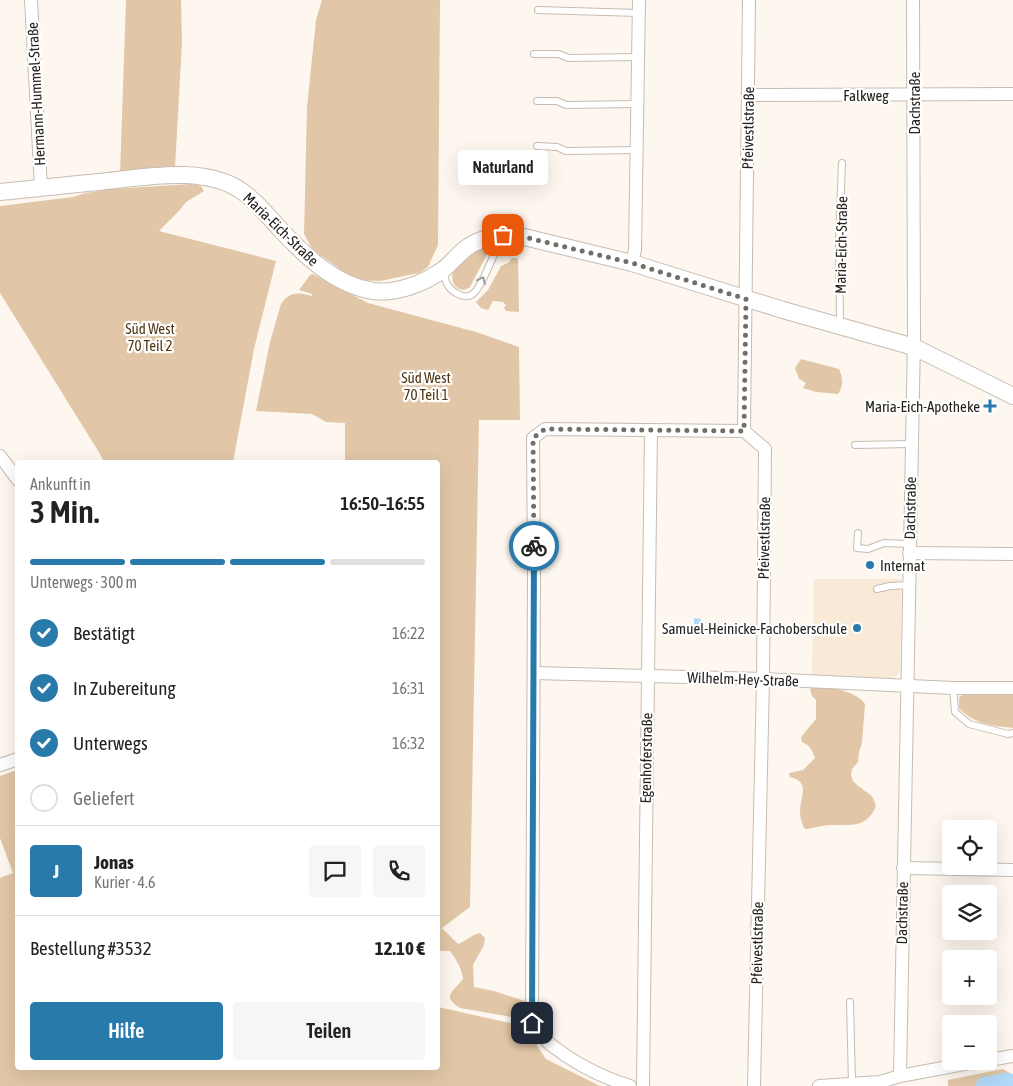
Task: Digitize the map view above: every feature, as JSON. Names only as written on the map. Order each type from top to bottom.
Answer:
[{"type":"street","name":"Hermann-Hummel-Straße","points":[[32,0],[41,188]]},
{"type":"street","name":"Pfeivestlstraße","points":[[749,0],[744,431],[765,449],[763,679],[754,1086]]},
{"type":"street","name":"Dachstraße","points":[[900,1076],[914,348],[913,0]]},
{"type":"street","points":[[632,263],[635,250],[639,6]]},
{"type":"street","name":"Falkweg","points":[[748,95],[1013,94]]},
{"type":"street","name":"Maria-Eich-Straße","points":[[0,192],[175,175],[207,178],[242,191],[304,254],[339,279],[357,287],[384,292],[409,287],[421,282],[443,269],[469,246],[487,238],[503,235],[520,236],[632,263],[746,299],[914,348],[1013,396]]},
{"type":"street","points":[[630,1086],[606,1078],[571,1058],[549,1043],[532,1023],[533,438],[545,429],[744,431]]},
{"type":"street","name":"Egenhoferstraße","points":[[643,1086],[651,430]]},
{"type":"street","points":[[0,456],[5,473]]},
{"type":"street","points":[[909,548],[1013,554]]},
{"type":"street","name":"Wilhelm-Hey-Straße","points":[[534,674],[763,679],[953,688],[1013,688]]},
{"type":"street","points":[[0,765],[15,760]]},
{"type":"street","points":[[903,868],[1013,870]]},
{"type":"street","points":[[997,1059],[1013,1056]]},
{"type":"street","points":[[819,1086],[880,1082],[942,1068]]},
{"type":"lane","points":[[538,10],[639,6]]},
{"type":"lane","points":[[534,54],[559,54],[568,58],[638,56]]},
{"type":"lane","points":[[537,100],[557,101],[566,105],[637,104]]},
{"type":"lane","points":[[537,146],[557,147],[566,150],[637,150]]},
{"type":"lane","name":"Maria-Eich-Straße","points":[[840,326],[839,242],[842,212],[842,163]]},
{"type":"lane","points":[[443,269],[445,282],[452,291],[460,296],[468,297],[475,292],[481,282],[503,235]]},
{"type":"lane","points":[[855,445],[912,444]]},
{"type":"lane","points":[[858,532],[857,548],[868,549],[884,543],[909,548]]},
{"type":"lane","points":[[877,590],[890,586],[908,585]]},
{"type":"lane","points":[[953,688],[954,712],[969,724],[1008,734],[1013,733]]},
{"type":"lane","points":[[850,1002],[852,1084]]},
{"type":"shaded area","name":"Samuel-Heinicke-Fachoberschule","points":[[814,579],[902,579],[900,670],[898,675],[893,678],[812,675]]},
{"type":"green space","points":[[126,0],[181,0],[182,42],[175,168],[120,174]]},
{"type":"green space","points":[[322,0],[440,0],[438,245],[428,267],[419,273],[380,281],[355,280],[312,249],[304,234],[307,107],[316,20]]},
{"type":"green space","name":"Süd West 70 Teil 2","points":[[191,184],[201,186],[204,191],[186,202],[159,231],[276,261],[254,349],[233,460],[103,460],[0,293],[0,206],[73,197],[85,193],[112,189]]},
{"type":"green space","points":[[489,245],[491,247],[470,287],[462,290],[455,286],[452,274],[460,260]]},
{"type":"green space","points":[[512,258],[518,258],[519,312],[506,311],[504,308],[506,305],[503,302],[493,301],[488,310],[481,308],[476,302],[488,290],[501,266],[508,263]]},
{"type":"green space","name":"Süd West 70 Teil 1","points":[[313,274],[368,303],[476,332],[519,347],[520,420],[479,420],[470,907],[442,928],[458,944],[480,933],[485,938],[484,945],[473,965],[474,987],[525,1001],[527,1012],[523,1019],[460,1008],[454,1004],[450,997],[451,994],[463,979],[450,951],[440,951],[440,460],[345,460],[345,423],[326,422],[312,414],[256,411],[270,342],[281,304],[291,295],[303,294],[312,296],[312,294],[299,290],[310,275]]},
{"type":"green space","points":[[801,359],[839,369],[842,382],[838,394],[816,392],[803,388],[806,383],[799,379],[795,368]]},
{"type":"green space","points":[[815,686],[828,687],[850,693],[865,704],[862,743],[858,762],[852,769],[851,775],[857,785],[872,796],[876,806],[868,818],[858,824],[829,825],[807,829],[804,828],[801,820],[802,786],[796,779],[790,777],[789,773],[803,770],[815,758],[810,748],[802,742],[801,737],[816,719],[816,700],[812,696],[810,689]]},
{"type":"green space","points":[[1013,694],[1013,728],[977,721],[959,708],[959,697],[963,695]]},
{"type":"green space","points":[[15,771],[15,1070],[440,1070],[440,1007],[510,1023],[520,1023],[526,1031],[529,1030],[537,1039],[537,1046],[546,1059],[600,1086],[0,1086],[0,878],[13,873],[0,838],[0,776]]},
{"type":"green space","points":[[1003,1069],[1013,1075],[1013,1086],[948,1086],[948,1080]]},
{"type":"water","points":[[694,618],[701,619],[701,633],[694,632]]},
{"type":"waterway","points":[[985,1086],[1007,1082],[1013,1084]]},
{"type":"way so far","points":[[503,235],[520,236],[632,263],[746,299],[744,431],[545,429],[533,438],[534,546]]},
{"type":"place","name":"Naturland","points":[[503,235]]},
{"type":"place","name":"Maria-Eich-Apotheke","points":[[990,406]]},
{"type":"place","name":"Internat","points":[[870,565]]},
{"type":"place","name":"Samuel-Heinicke-Fachoberschule","points":[[857,628]]},
{"type":"route","points":[[532,1023],[534,546]]}]
